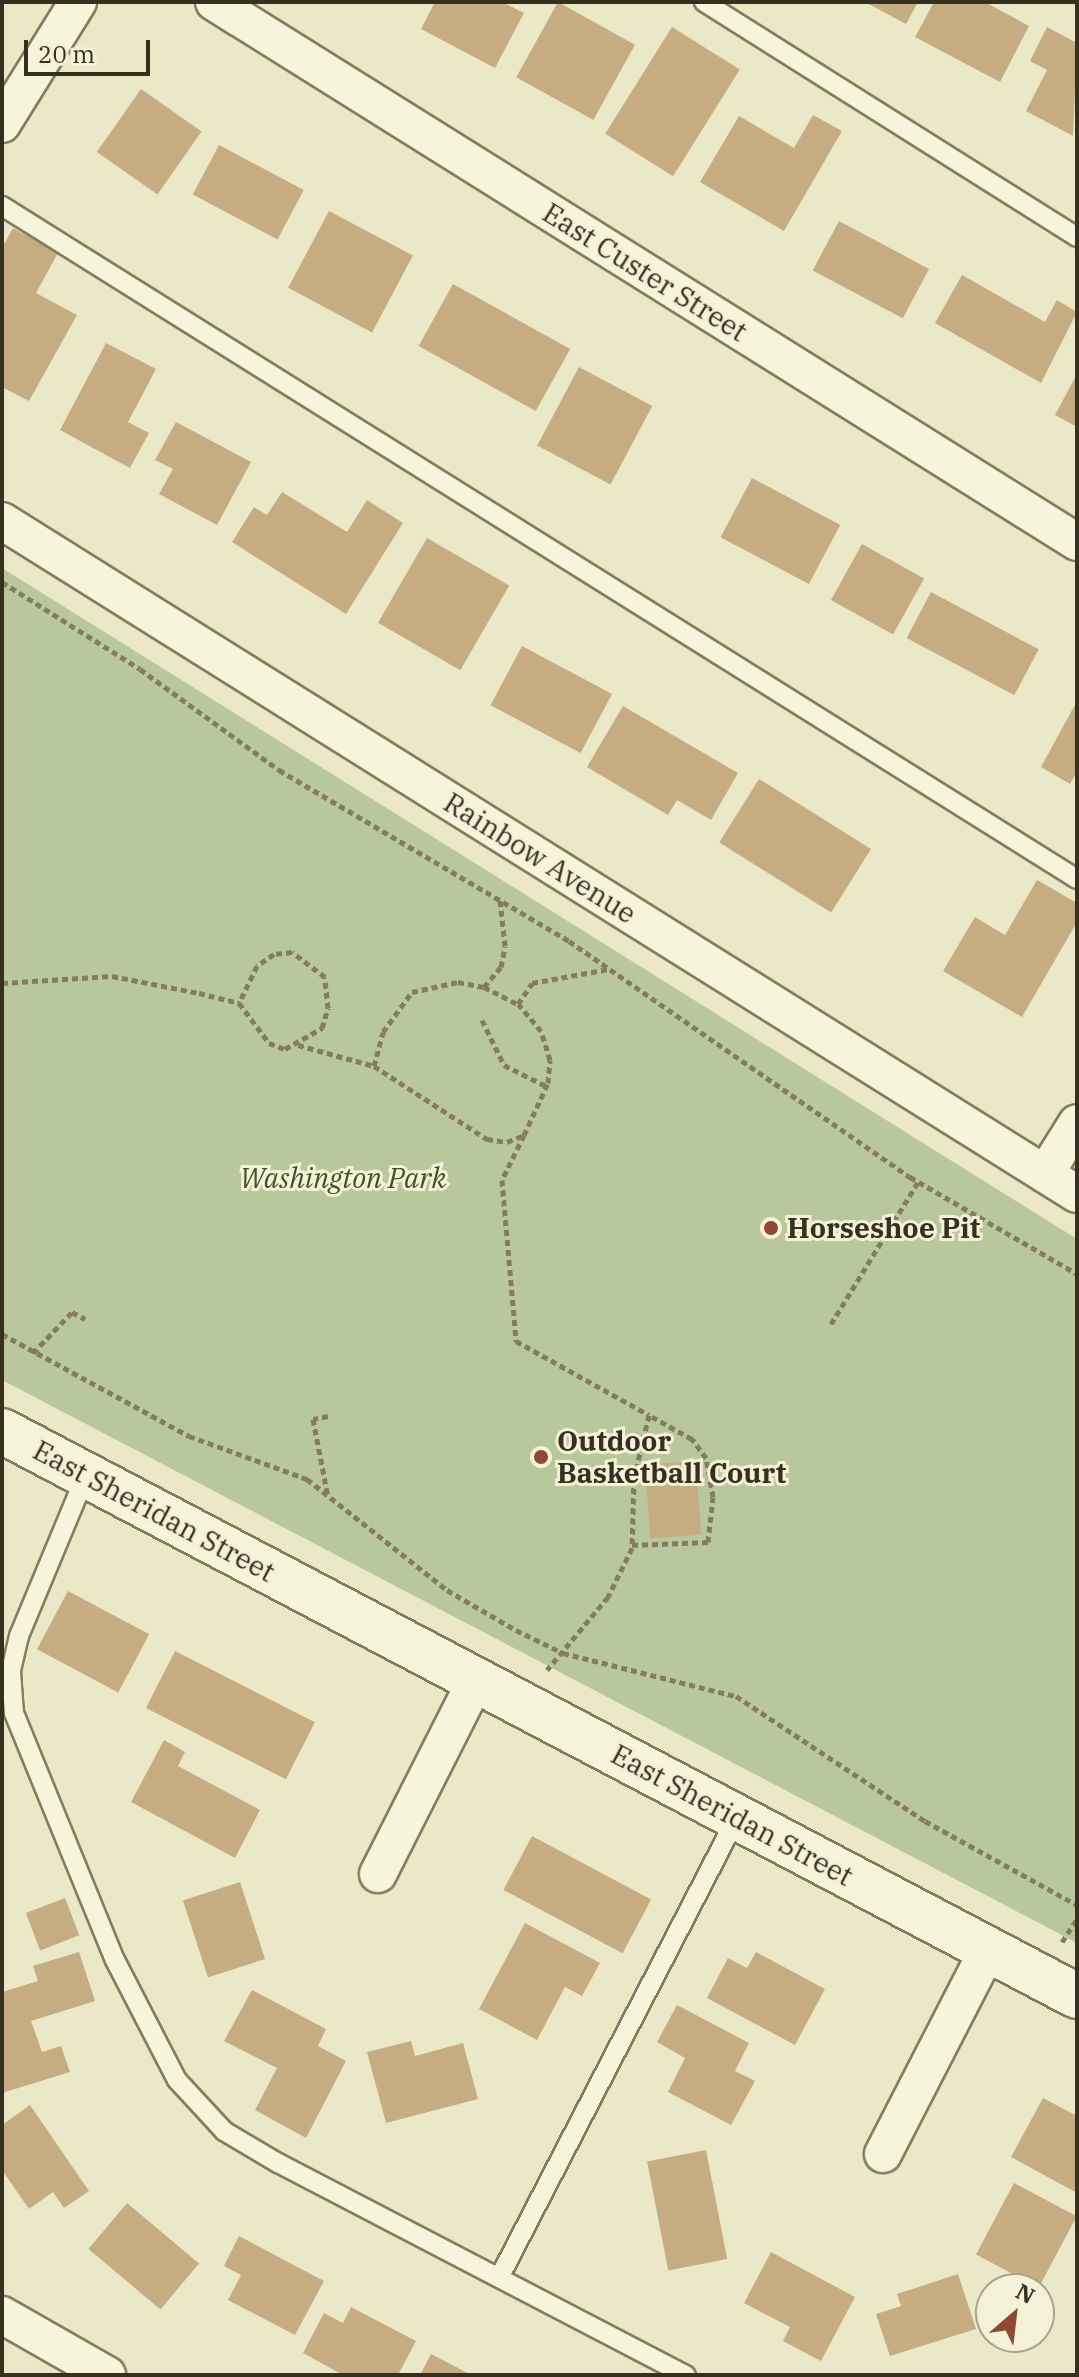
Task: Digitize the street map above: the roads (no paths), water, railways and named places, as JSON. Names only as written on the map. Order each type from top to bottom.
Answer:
[{"type":"street","points":[[2,124],[78,2]]},
{"type":"street","name":"East Custer Street","points":[[214,2],[1077,542]]},
{"type":"street","name":"Rainbow Avenue","points":[[2,521],[1077,1194]]},
{"type":"street","points":[[1045,1174],[1077,1123]]},
{"type":"street","name":"East Sheridan Street","points":[[2,1431],[1077,1996]]},
{"type":"street","points":[[378,1874],[476,1680]]},
{"type":"street","points":[[883,2154],[988,1950]]},
{"type":"street","points":[[2,2315],[107,2375]]},
{"type":"lane","points":[[704,2],[1077,237]]},
{"type":"lane","points":[[2,206],[1077,879]]},
{"type":"lane","points":[[86,1475],[38,1579],[11,1672],[26,1749],[115,1960],[177,2080],[215,2124],[686,2375]]},
{"type":"lane","points":[[499,2278],[737,1817]]},
{"type":"place","name":"Horseshoe Pit","points":[[771,1228]]},
{"type":"place","name":"Outdoor Basketball Court","points":[[541,1457]]},
{"type":"park label","name":"Washington Park","points":[[343,1178]]}]
